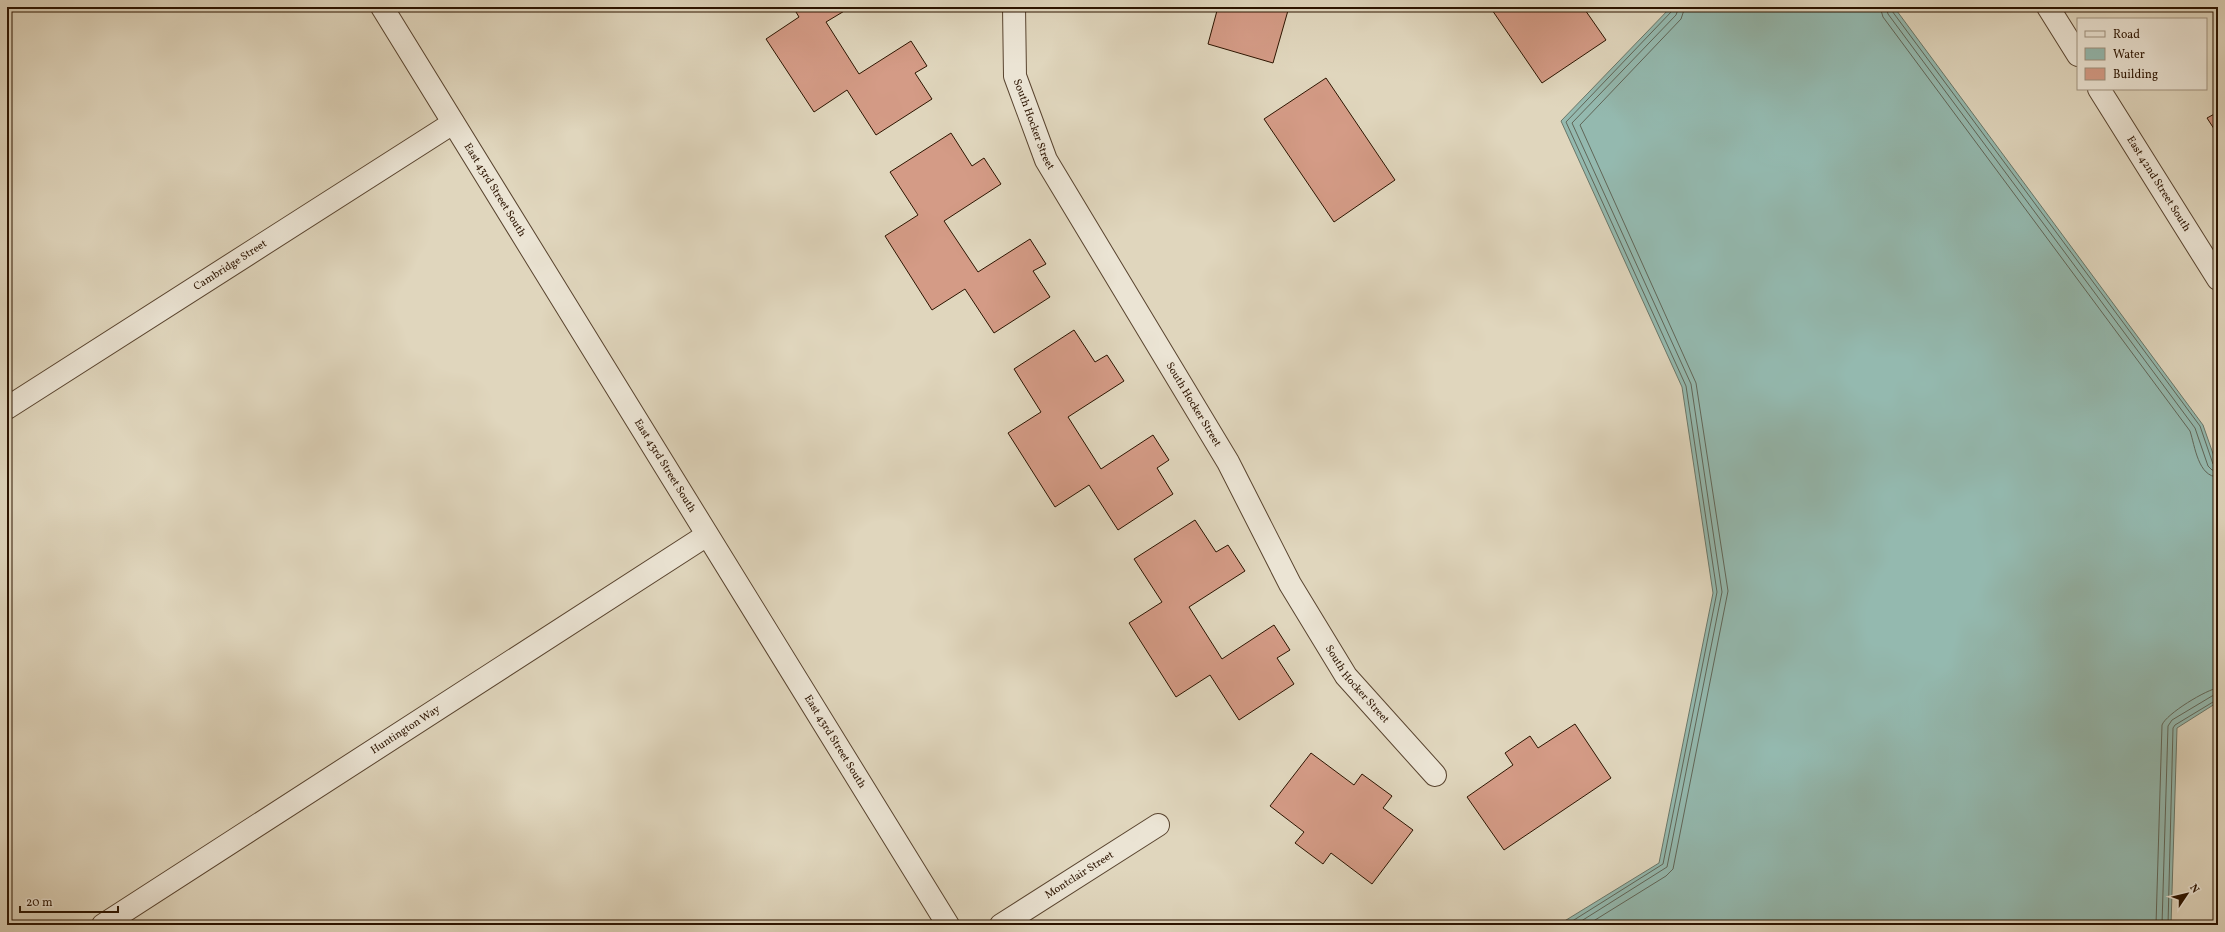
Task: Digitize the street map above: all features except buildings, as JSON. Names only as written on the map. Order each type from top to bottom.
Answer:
[{"type":"street","name":"East 43rd Street South","points":[[382,7],[948,925]]},
{"type":"street","name":"South Hocker Street","points":[[1014,7],[1015,76],[1046,160],[1228,462],[1290,584],[1346,676],[1435,775]]},
{"type":"street","points":[[2048,7],[2077,53]]},
{"type":"street","name":"East 42nd Street South","points":[[2100,90],[2218,279]]},
{"type":"street","name":"Cambridge Street","points":[[7,408],[454,123]]},
{"type":"street","name":"Huntington Way","points":[[103,925],[707,535]]},
{"type":"street","name":"Montclair Street","points":[[1001,925],[1158,825]]},
{"type":"water","points":[[1671,7],[1894,7],[2203,425],[2218,468],[2218,702],[2177,728],[2171,925],[1558,925],[1659,863],[1713,593],[1682,387],[1561,121]]}]
